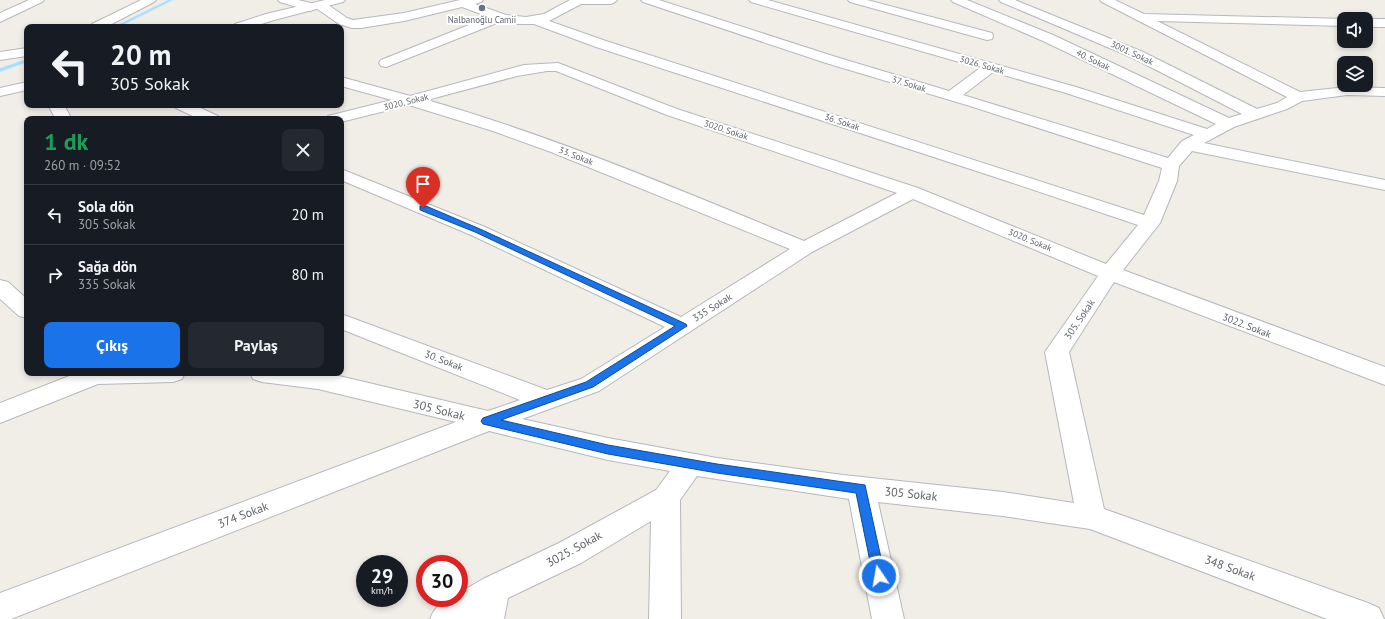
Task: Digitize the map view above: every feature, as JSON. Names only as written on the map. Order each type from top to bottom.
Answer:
[{"type":"street","points":[[0,18],[38,0]]},
{"type":"street","points":[[102,24],[150,0]]},
{"type":"street","points":[[284,0],[316,6],[343,21],[357,24],[404,17],[477,0]]},
{"type":"street","points":[[250,24],[339,0]]},
{"type":"street","points":[[462,3],[515,21],[535,20],[562,11],[579,0],[611,0]]},
{"type":"street","name":"37. Sokak","points":[[648,0],[831,60],[1171,165]]},
{"type":"street","name":"3026. Sokak","points":[[755,0],[1071,90],[1197,140],[1385,185]]},
{"type":"street","points":[[854,0],[987,36]]},
{"type":"street","name":"40. Sokak","points":[[957,0],[1048,38],[1228,124]]},
{"type":"street","name":"3001. Sokak","points":[[1005,0],[1138,55],[1256,115]]},
{"type":"street","points":[[1106,0],[1298,96]]},
{"type":"street","points":[[1140,16],[1337,22]]},
{"type":"street","points":[[386,63],[501,17]]},
{"type":"street","name":"36. Sokak","points":[[535,20],[601,44],[1010,176],[1150,223]]},
{"type":"street","points":[[1373,23],[1385,24]]},
{"type":"street","points":[[0,56],[24,52]]},
{"type":"street","name":"3020. Sokak","points":[[344,117],[519,72],[547,66],[558,67],[672,112],[912,192],[1110,273]]},
{"type":"street","points":[[951,96],[991,67]]},
{"type":"street","name":"33. Sokak","points":[[344,82],[465,116],[522,135],[648,184],[805,248]]},
{"type":"street","points":[[0,92],[24,87]]},
{"type":"street","points":[[1197,140],[1228,124],[1282,106],[1298,96],[1347,90],[1385,92]]},
{"type":"street","points":[[188,108],[205,116]]},
{"type":"street","name":"305. Sokak","points":[[1091,517],[1057,352],[1110,273],[1150,223],[1168,181],[1171,165],[1197,140]]},
{"type":"street","points":[[344,175],[478,231],[682,326]]},
{"type":"street","name":"335 Sokak","points":[[486,421],[590,385],[805,248],[912,192]]},
{"type":"street","name":"3022. Sokak","points":[[1110,273],[1385,376]]},
{"type":"street","points":[[0,287],[24,309]]},
{"type":"street","name":"30. Sokak","points":[[344,322],[547,400]]},
{"type":"street","points":[[0,413],[90,376]]},
{"type":"street","name":"305 Sokak","points":[[286,376],[318,380],[608,449],[690,464],[861,489],[1003,504],[1091,517]]},
{"type":"street","name":"374 Sokak","points":[[0,608],[486,421]]},
{"type":"street","name":"3025. Sokak","points":[[446,619],[494,589],[570,553],[666,498],[690,464]]},
{"type":"street","points":[[861,489],[888,619]]},
{"type":"street","points":[[665,619],[666,498]]},
{"type":"street","name":"348 Sokak","points":[[1091,517],[1368,619]]},
{"type":"street","points":[[488,619],[494,589]]},
{"type":"waterway","points":[[121,24],[171,0]]},
{"type":"waterway","points":[[0,70],[24,61]]},
{"type":"place","name":"Nalbanoğlu Camii","points":[[482,8]]},
{"type":"route","points":[[423,208],[478,231],[682,326],[590,385],[486,421],[608,449],[717,468],[861,489],[879,576]]}]
